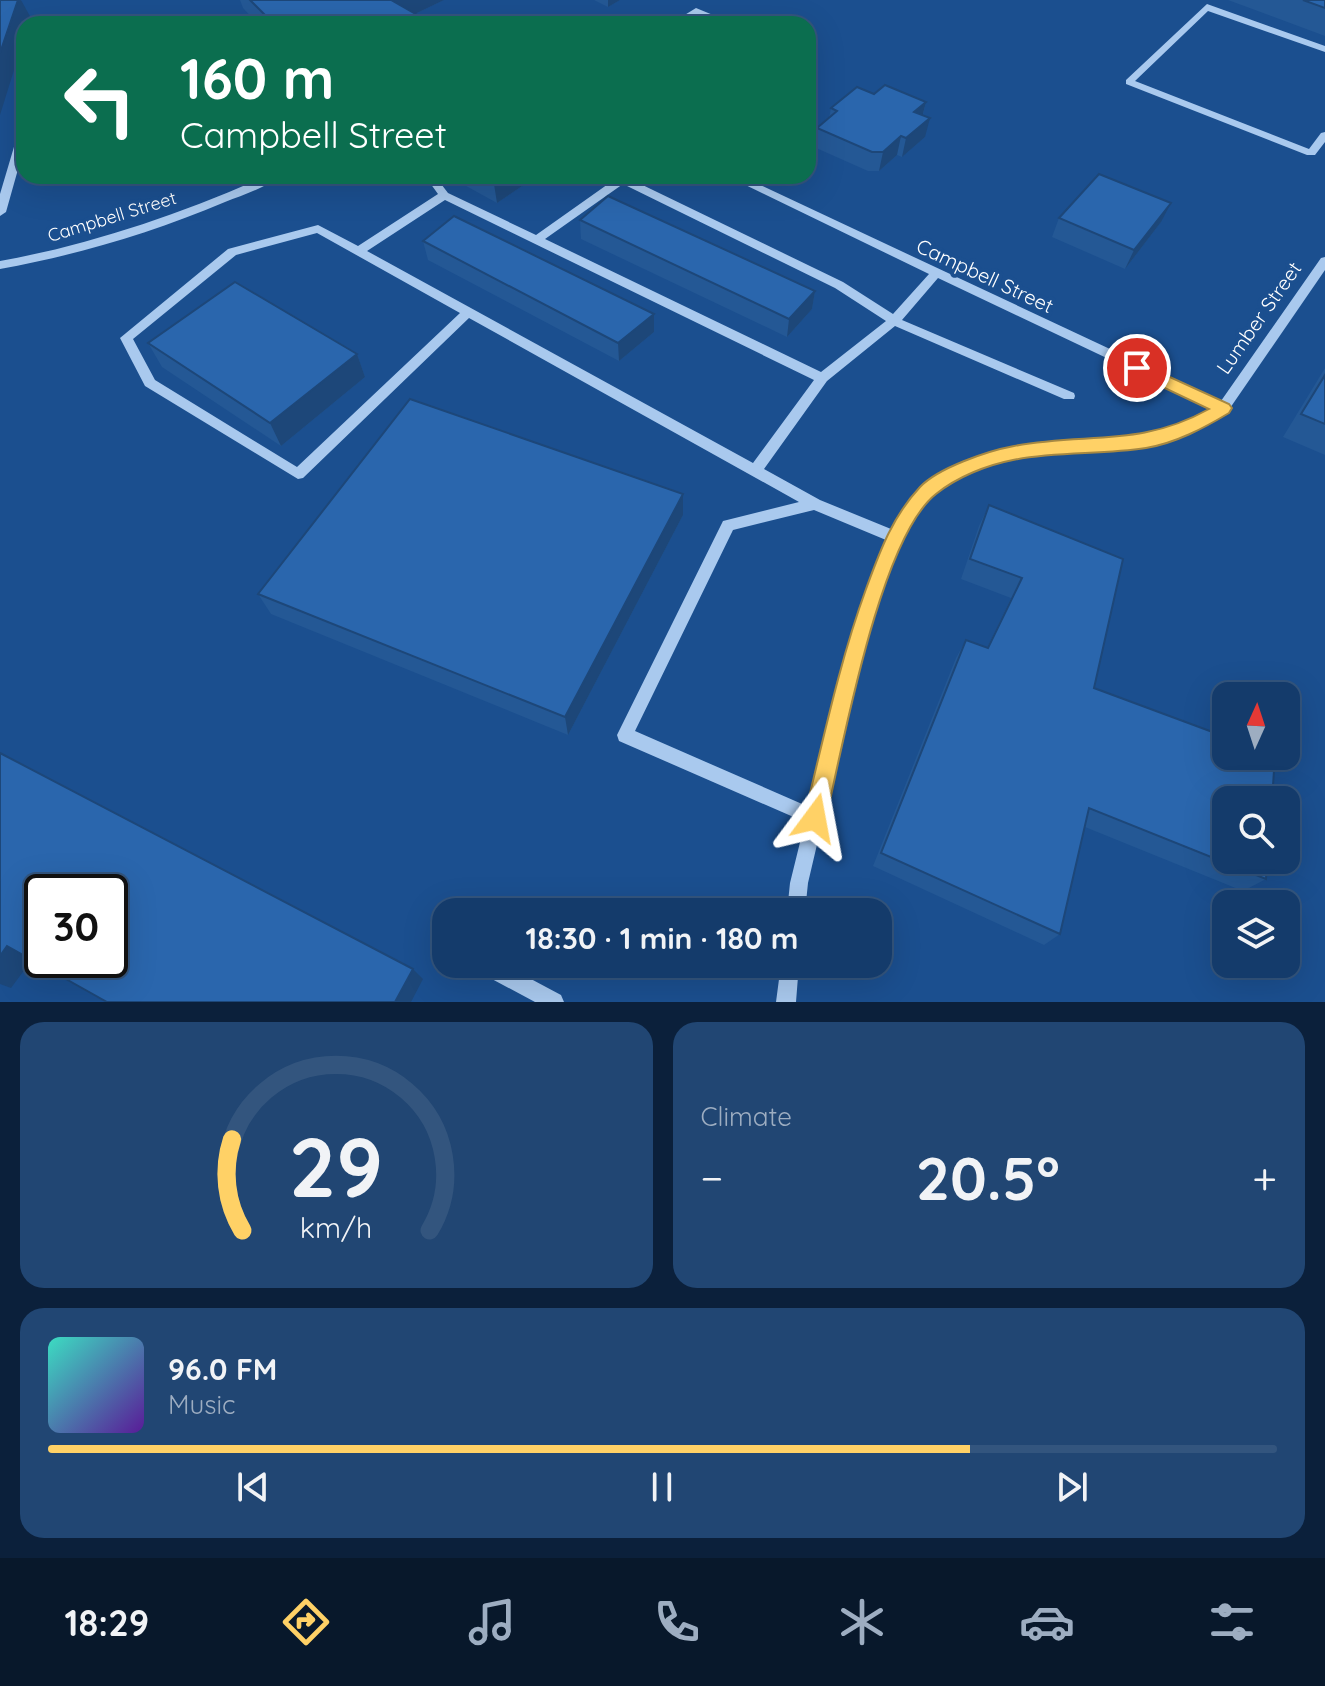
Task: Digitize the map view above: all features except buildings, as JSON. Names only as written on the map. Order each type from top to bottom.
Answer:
[{"type":"street","points":[[1325,49],[1207,7],[1129,82],[1311,153],[1325,135]]},
{"type":"street","points":[[688,16],[696,11],[708,16]]},
{"type":"street","points":[[0,212],[16,157]]},
{"type":"street","name":"Campbell Street","points":[[0,265],[92,243],[215,204],[258,184]]},
{"type":"street","points":[[436,184],[444,195],[822,378]]},
{"type":"street","points":[[536,240],[615,184]]},
{"type":"street","points":[[632,184],[839,285],[894,321],[1069,396]]},
{"type":"street","name":"Campbell Street","points":[[749,184],[1223,408]]},
{"type":"street","points":[[358,252],[444,195]]},
{"type":"street","points":[[468,312],[298,474],[150,383],[126,338],[232,252],[318,229],[815,504],[895,537]]},
{"type":"street","name":"Lumber Street","points":[[799,898],[857,640],[895,537],[928,490],[966,468],[1013,453],[1148,441],[1190,427],[1223,408],[1325,261]]},
{"type":"street","points":[[755,471],[822,378],[894,321],[936,273]]},
{"type":"street","points":[[815,504],[728,525],[625,735],[815,818]]},
{"type":"street","points":[[510,978],[554,1002]]},
{"type":"street","points":[[786,1002],[789,978]]},
{"type":"route","points":[[815,818],[857,640],[898,528],[928,490],[966,468],[1013,453],[1148,441],[1190,427],[1223,408],[1137,368]]}]
